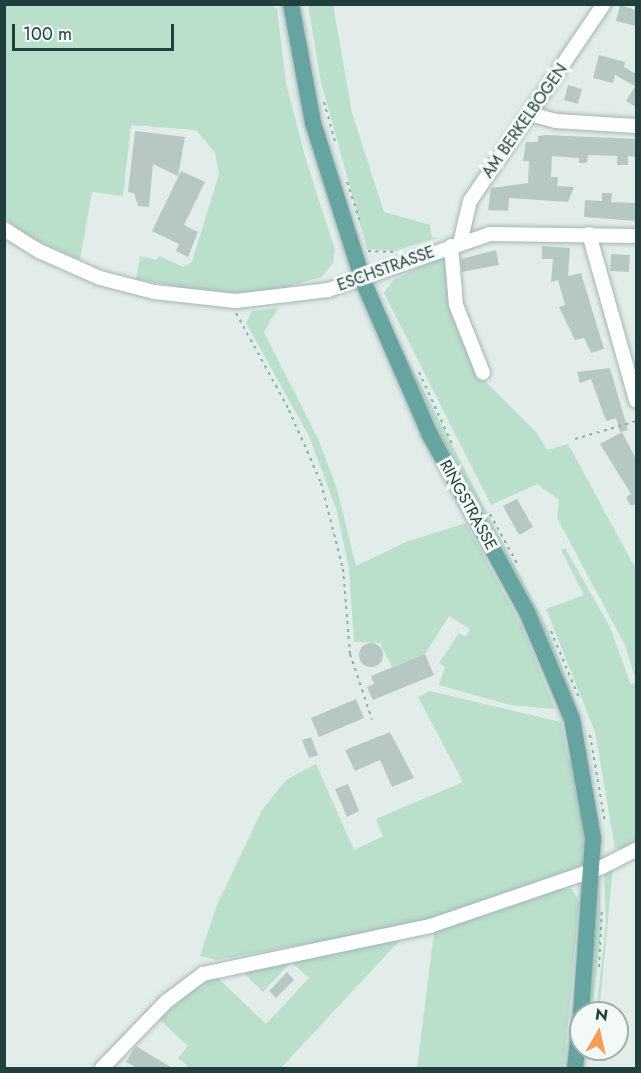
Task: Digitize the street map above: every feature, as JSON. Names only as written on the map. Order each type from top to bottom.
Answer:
[{"type":"main road","name":"RINGSTRASSE","points":[[291,4],[313,123],[363,281],[430,435],[553,668],[584,772],[593,869],[582,1001]]},
{"type":"street","name":"AM BERKELBOGEN","points":[[483,373],[456,305],[455,245],[470,201],[604,4]]},
{"type":"street","points":[[530,114],[556,122],[636,126]]},
{"type":"street","name":"ESCHSTRASSE","points":[[4,229],[39,251],[100,278],[154,292],[236,301],[277,299],[363,281],[455,245],[490,234],[636,236]]},
{"type":"street","points":[[589,234],[633,374],[636,400]]},
{"type":"street","points":[[102,1068],[167,1001],[203,974],[430,926],[593,869],[636,850]]},
{"type":"path","points":[[365,250],[378,254],[407,250]]},
{"type":"path","points":[[236,301],[239,323],[289,410],[321,483],[344,569],[350,654],[372,719]]},
{"type":"path","points":[[575,439],[636,421]]},
{"type":"green space","points":[[270,4],[277,9],[286,83],[306,160],[335,250],[333,263],[322,277],[267,292],[211,293],[136,279],[140,256],[156,260],[159,256],[183,267],[192,262],[219,174],[215,153],[196,130],[131,125],[123,196],[92,192],[80,260],[25,235],[5,218],[4,5]]},
{"type":"green space","points":[[308,5],[333,5],[352,113],[384,212],[430,225],[432,237],[437,238],[395,251],[367,249],[321,82]]},
{"type":"green space","points":[[447,254],[479,375],[537,433],[547,450],[568,444],[636,569],[636,681],[625,645],[557,518],[559,500],[537,484],[491,505],[384,293],[393,280]]},
{"type":"green space","points":[[278,308],[264,332],[319,441],[337,489],[356,566],[406,542],[466,523],[522,627],[555,709],[510,705],[439,685],[445,667],[439,663],[459,633],[466,637],[470,629],[449,616],[425,654],[392,667],[380,643],[354,642],[349,569],[337,511],[309,436],[246,323],[252,311]]},
{"type":"green space","points":[[390,325],[548,630],[579,711],[441,443]]},
{"type":"green space","points":[[565,548],[610,627],[631,685],[636,681],[636,840],[625,849],[615,848],[595,732],[546,609],[584,595],[561,550]]},
{"type":"green space","points":[[430,691],[561,722],[568,758],[577,759],[584,805],[583,865],[434,921],[217,960],[200,956],[216,907],[262,810],[286,780],[316,764],[354,850],[383,836],[376,819],[463,782],[418,697]]},
{"type":"green space","points":[[613,868],[600,1001],[597,1001],[606,925],[604,873]]},
{"type":"green space","points":[[600,878],[601,930],[593,1001],[587,1001]]},
{"type":"green space","points":[[556,889],[572,889],[579,902],[564,1068],[417,1068],[434,932]]},
{"type":"green space","points":[[401,939],[281,1068],[190,1068],[178,1058],[188,1046],[159,1019],[206,979],[216,976],[266,1024],[309,978],[291,962],[263,992],[242,971],[247,967]]},
{"type":"building","points":[[620,5],[636,10],[636,26],[616,21]]},
{"type":"building","points":[[599,55],[625,62],[624,67],[636,74],[636,107],[626,101],[635,86],[615,75],[613,83],[593,78]]},
{"type":"building","points":[[568,85],[582,89],[578,104],[564,100]]},
{"type":"building","points":[[135,131],[185,137],[178,176],[153,164],[149,207],[138,206],[134,193],[128,192]]},
{"type":"building","points":[[538,136],[636,139],[636,157],[628,156],[628,165],[617,165],[617,156],[588,155],[587,163],[579,163],[579,158],[552,156],[551,177],[558,177],[557,186],[574,187],[568,202],[509,198],[508,211],[488,210],[491,188],[528,183],[529,161],[523,161],[526,142],[538,142]]},
{"type":"building","points":[[181,171],[205,182],[184,225],[198,232],[188,257],[176,251],[179,244],[152,231]]},
{"type":"building","points":[[602,193],[612,193],[611,202],[636,203],[635,221],[584,217],[585,200],[602,201]]},
{"type":"building","points":[[542,246],[570,248],[568,276],[581,273],[604,349],[591,353],[584,338],[575,340],[559,307],[565,305],[558,280],[551,282],[553,259],[542,259]]},
{"type":"building","points":[[496,250],[499,265],[462,272],[461,259]]},
{"type":"building","points":[[611,254],[630,255],[629,272],[610,271]]},
{"type":"building","points":[[610,368],[628,430],[620,432],[616,418],[606,421],[591,379],[580,383],[577,372]]},
{"type":"building","points":[[622,432],[636,459],[636,505],[630,505],[626,497],[631,494],[600,444]]},
{"type":"building","points":[[517,499],[533,527],[519,535],[503,506]]},
{"type":"building","points":[[371,643],[379,647],[383,655],[379,663],[371,667],[363,663],[359,655],[363,647]]},
{"type":"building","points":[[425,654],[434,675],[373,700],[367,687],[374,684],[371,676]]},
{"type":"building","points":[[356,699],[364,718],[319,737],[311,718]]},
{"type":"building","points":[[390,732],[414,778],[392,787],[380,760],[355,771],[345,750]]},
{"type":"building","points":[[311,737],[318,755],[309,758],[302,740]]},
{"type":"building","points":[[348,784],[359,811],[347,817],[335,789]]},
{"type":"building","points":[[287,972],[294,980],[276,998],[269,991]]},
{"type":"building","points":[[136,1046],[172,1068],[137,1068],[126,1062]]}]
